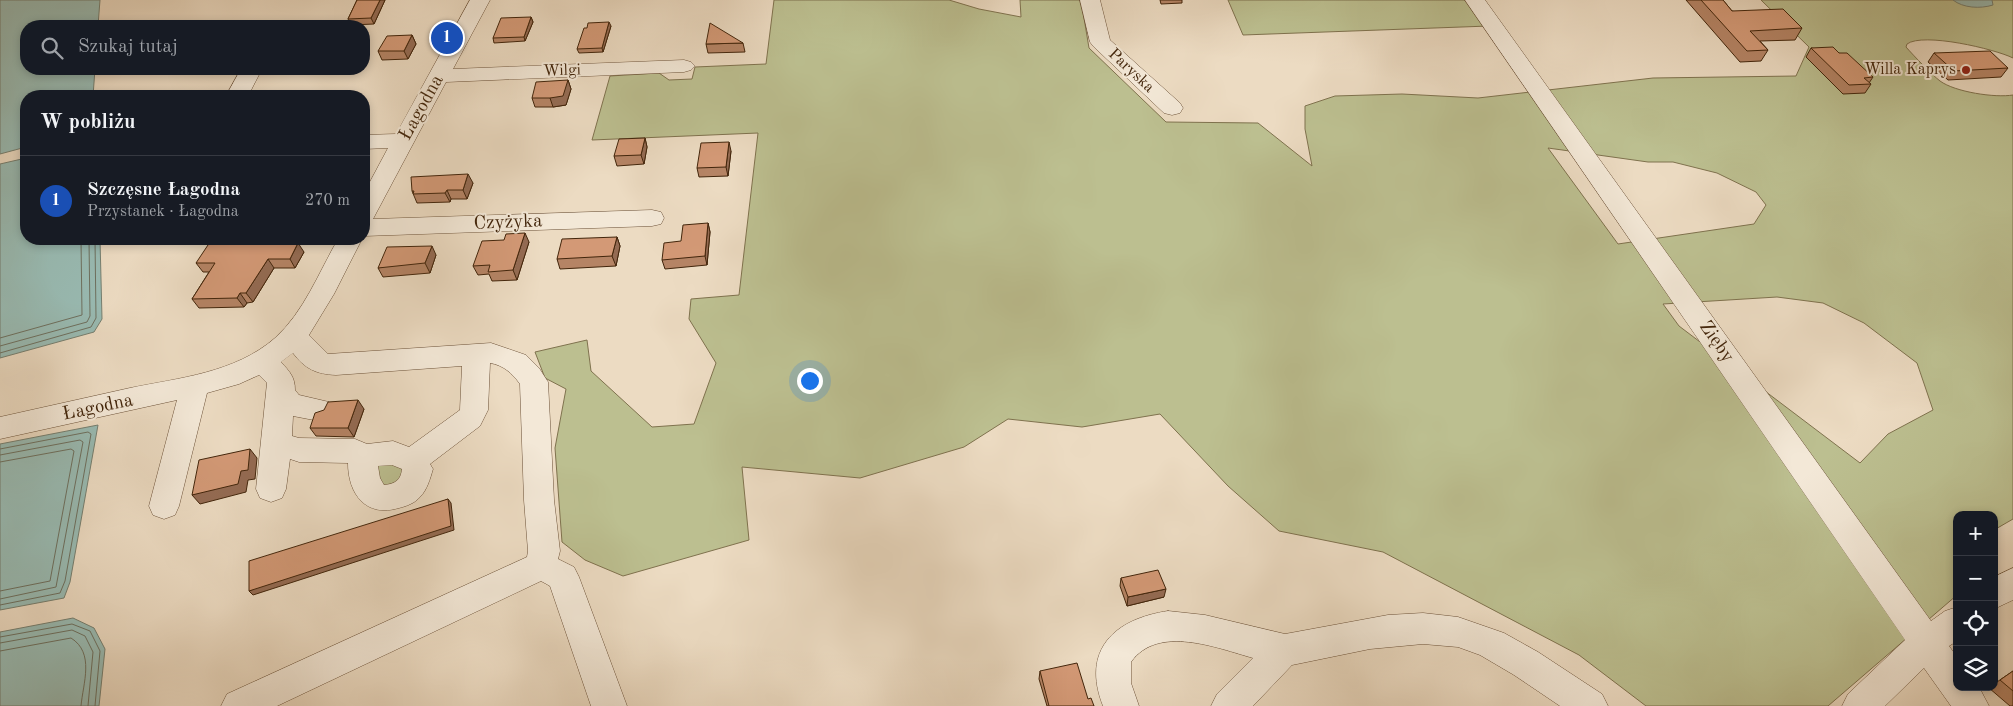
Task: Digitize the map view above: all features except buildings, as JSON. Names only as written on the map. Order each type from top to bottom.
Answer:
[{"type":"street","name":"Łagodna","points":[[370,204],[480,0]]},
{"type":"street","name":"Paryska","points":[[1090,0],[1100,42],[1172,108]]},
{"type":"street","name":"Zięby","points":[[1474,0],[1953,680]]},
{"type":"street","name":"Wilgi","points":[[440,76],[684,66]]},
{"type":"street","points":[[240,90],[248,75]]},
{"type":"street","points":[[370,142],[403,141]]},
{"type":"street","name":"Czyżyka","points":[[370,228],[652,218]]},
{"type":"street","name":"Łagodna","points":[[0,428],[195,386],[231,376],[262,361],[289,340],[301,327],[347,245]]},
{"type":"street","points":[[289,340],[301,343],[310,355],[322,364],[336,366],[491,353],[509,357],[524,367],[534,382],[539,500],[544,551],[541,566]]},
{"type":"street","points":[[413,460],[470,418],[474,410],[476,353]]},
{"type":"street","points":[[262,361],[281,380],[277,425],[278,444],[270,489]]},
{"type":"street","name":"Łagodna","points":[[0,414],[108,394],[174,386],[195,386]]},
{"type":"street","points":[[164,506],[195,386]]},
{"type":"street","points":[[280,394],[291,404],[319,410]]},
{"type":"street","points":[[278,444],[299,450],[355,451],[363,456],[393,452],[413,460],[418,469],[416,480],[407,491],[391,498],[377,497],[369,490],[363,477],[363,456]]},
{"type":"street","points":[[239,706],[541,566]]},
{"type":"street","points":[[541,566],[563,577],[608,706]]},
{"type":"street","points":[[1998,592],[2013,582]]},
{"type":"street","points":[[1860,706],[1927,642],[1953,625]]},
{"type":"street","points":[[1121,706],[1114,690],[1112,670],[1118,651],[1128,639],[1141,632],[1170,627],[1199,628],[1284,650],[1415,627],[1458,632],[1486,642],[1590,706]]},
{"type":"street","points":[[1229,706],[1284,650]]},
{"type":"street","name":"Zięby","points":[[1960,691],[1970,706]]},
{"type":"green space","points":[[774,0],[949,0],[979,9],[1021,17],[1020,0],[1081,0],[1089,48],[1166,122],[1258,123],[1312,166],[1305,129],[1305,106],[1335,96],[1402,94],[1478,98],[1653,78],[1796,76],[1809,47],[1761,0],[2013,0],[2013,58],[1976,46],[1943,41],[1915,41],[1907,44],[1906,47],[1932,74],[1947,85],[1975,93],[1996,96],[2013,95],[2013,519],[1998,528],[1998,511],[1953,511],[1953,598],[1828,706],[1646,706],[1579,655],[1383,552],[1279,531],[1228,486],[1160,414],[1082,427],[1008,419],[964,447],[860,478],[742,467],[749,540],[623,576],[585,560],[562,542],[555,448],[566,389],[545,378],[535,352],[587,340],[591,371],[652,427],[694,424],[716,363],[689,319],[691,299],[739,295],[758,133],[592,140],[610,76],[659,73],[669,80],[692,79],[695,67],[766,64]],"holes":[[[1548,148],[1648,162],[1673,162],[1717,173],[1756,192],[1766,205],[1754,224],[1618,244]],[[1777,297],[1823,303],[1864,323],[1917,363],[1933,410],[1888,434],[1860,463],[1679,326],[1663,304]]]},
{"type":"green space","points":[[1228,0],[1471,0],[1489,26],[1243,35]]},
{"type":"green space","points":[[372,457],[411,471],[386,493],[371,465]]},
{"type":"water","points":[[0,0],[100,0],[98,20],[20,20],[20,75],[95,75],[93,90],[20,90],[20,149],[0,154]]},
{"type":"water","points":[[1953,0],[1992,0],[1993,5],[1972,7],[1962,5]]},
{"type":"water","points":[[20,159],[20,245],[100,245],[102,319],[94,332],[0,358],[0,164]]},
{"type":"water","points":[[98,425],[70,582],[64,598],[0,610],[0,444]]},
{"type":"water","points":[[73,618],[94,628],[105,649],[99,706],[0,706],[0,632]]},
{"type":"place","name":"Szczęsne Łagodna","points":[[447,38]]},
{"type":"place","name":"Willa Kaprys","points":[[1966,70]]}]
